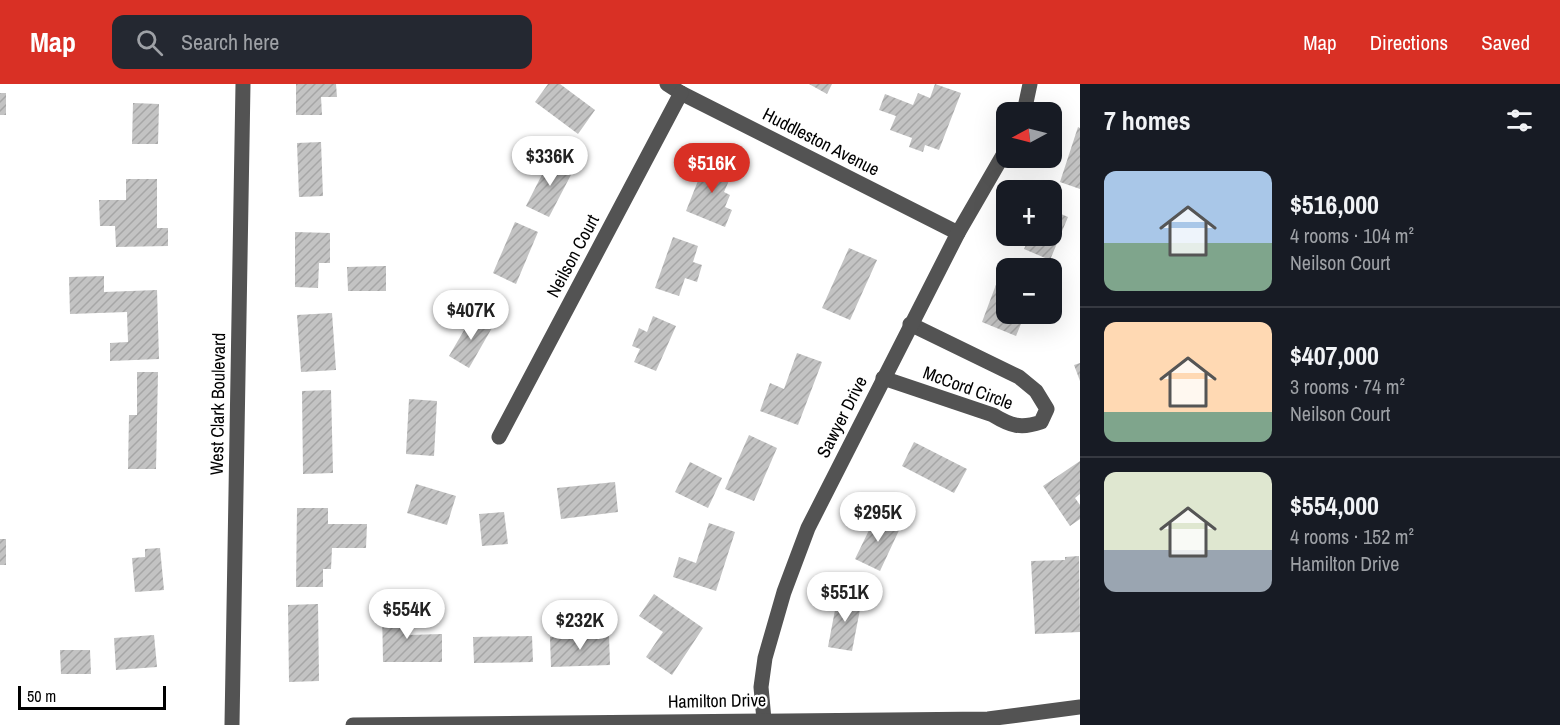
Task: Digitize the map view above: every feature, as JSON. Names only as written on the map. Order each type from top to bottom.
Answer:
[{"type":"street","name":"West Clark Boulevard","points":[[232,725],[243,84]]},
{"type":"street","name":"Huddleston Avenue","points":[[667,84],[958,233]]},
{"type":"street","points":[[1026,102],[1029,84]]},
{"type":"street","name":"Neilson Court","points":[[499,437],[681,93]]},
{"type":"street","name":"Sawyer Drive","points":[[764,720],[760,687],[765,658],[784,592],[808,528],[910,324],[996,167]]},
{"type":"street","name":"McCord Circle","points":[[883,378],[993,415],[1009,425],[1028,427],[1041,422],[1047,409],[1036,391],[1019,377],[910,324]]},
{"type":"street","name":"Hamilton Drive","points":[[353,725],[764,720],[991,722],[1080,707]]},
{"type":"building","points":[[296,84],[336,84],[337,97],[321,97],[322,115],[296,115]]},
{"type":"building","points":[[548,84],[560,84],[595,110],[578,134],[535,102]]},
{"type":"building","points":[[809,84],[832,84],[827,94]]},
{"type":"building","points":[[935,84],[961,93],[939,150],[925,145],[923,152],[909,147],[912,138],[890,130],[896,116],[879,110],[885,94],[913,105],[918,93],[930,98]]},
{"type":"building","points":[[0,93],[6,93],[6,115],[0,115]]},
{"type":"building","points":[[133,103],[159,104],[158,144],[132,144]]},
{"type":"building","points":[[1078,127],[1080,128],[1080,189],[1062,183],[1061,180]]},
{"type":"building","points":[[321,142],[323,196],[299,197],[297,143]]},
{"type":"building","points":[[551,157],[574,169],[549,217],[526,206]]},
{"type":"building","points":[[707,158],[734,169],[724,192],[730,195],[725,207],[732,210],[725,227],[686,211]]},
{"type":"building","points":[[126,179],[157,179],[157,228],[168,228],[168,246],[116,247],[115,226],[100,226],[99,200],[126,200]]},
{"type":"building","points":[[1062,214],[1068,217],[1062,231]]},
{"type":"building","points":[[515,222],[538,232],[516,284],[493,273]]},
{"type":"building","points":[[295,232],[330,233],[330,263],[319,263],[318,288],[295,287]]},
{"type":"building","points":[[673,237],[698,246],[693,262],[702,265],[697,282],[685,278],[679,296],[655,288]]},
{"type":"building","points":[[1025,246],[1056,246],[1051,258],[1024,249]]},
{"type":"building","points":[[849,248],[877,260],[850,320],[822,308]]},
{"type":"building","points":[[386,266],[386,291],[348,291],[347,267]]},
{"type":"building","points":[[104,276],[104,292],[157,290],[159,359],[110,361],[110,343],[128,342],[127,312],[70,314],[69,277]]},
{"type":"building","points":[[996,285],[996,324],[1021,324],[1016,336],[982,322]]},
{"type":"building","points":[[332,313],[336,370],[301,372],[297,315]]},
{"type":"building","points":[[473,315],[493,326],[469,368],[449,356]]},
{"type":"building","points":[[653,316],[676,326],[656,371],[634,362],[640,349],[632,346],[639,328],[647,332]]},
{"type":"building","points":[[797,353],[822,362],[798,425],[760,411],[770,383],[784,389]]},
{"type":"building","points":[[1080,363],[1080,381],[1074,365]]},
{"type":"building","points":[[137,372],[158,372],[156,469],[128,469],[129,415],[137,415]]},
{"type":"building","points":[[331,390],[333,473],[303,474],[302,391]]},
{"type":"building","points":[[409,399],[437,401],[434,456],[406,454]]},
{"type":"building","points":[[749,435],[777,448],[754,501],[725,489]]},
{"type":"building","points":[[914,442],[967,469],[954,493],[902,466]]},
{"type":"building","points":[[1080,461],[1080,494],[1075,498],[1080,505],[1080,519],[1070,526],[1043,486]]},
{"type":"building","points":[[690,462],[722,478],[708,508],[675,492]]},
{"type":"building","points":[[615,482],[618,512],[561,519],[557,488]]},
{"type":"building","points":[[416,484],[456,496],[447,525],[407,513]]},
{"type":"building","points":[[297,508],[328,508],[328,524],[367,524],[366,548],[332,548],[331,569],[323,569],[323,587],[296,587]]},
{"type":"building","points":[[504,512],[508,544],[482,546],[479,514]]},
{"type":"building","points":[[881,516],[901,526],[880,571],[855,559],[872,524],[876,526]]},
{"type":"building","points":[[709,523],[735,532],[716,591],[673,577],[679,557],[696,563]]},
{"type":"building","points":[[0,539],[6,539],[6,565],[0,565]]},
{"type":"building","points":[[160,548],[164,590],[135,592],[132,558],[145,557],[145,549]]},
{"type":"building","points":[[1079,556],[1080,632],[1035,634],[1031,561],[1065,560],[1065,557]]},
{"type":"building","points":[[654,594],[703,628],[672,675],[646,657],[663,632],[639,616]]},
{"type":"building","points":[[838,594],[862,599],[852,651],[828,647]]},
{"type":"building","points":[[318,604],[319,681],[289,682],[288,605]]},
{"type":"building","points":[[407,606],[408,635],[442,634],[442,662],[383,662],[382,607]]},
{"type":"building","points":[[154,635],[157,667],[116,670],[114,638]]},
{"type":"building","points":[[609,635],[610,665],[551,667],[550,637]]},
{"type":"building","points":[[532,636],[533,662],[474,663],[473,637]]},
{"type":"building","points":[[60,650],[90,650],[91,674],[61,674]]}]
